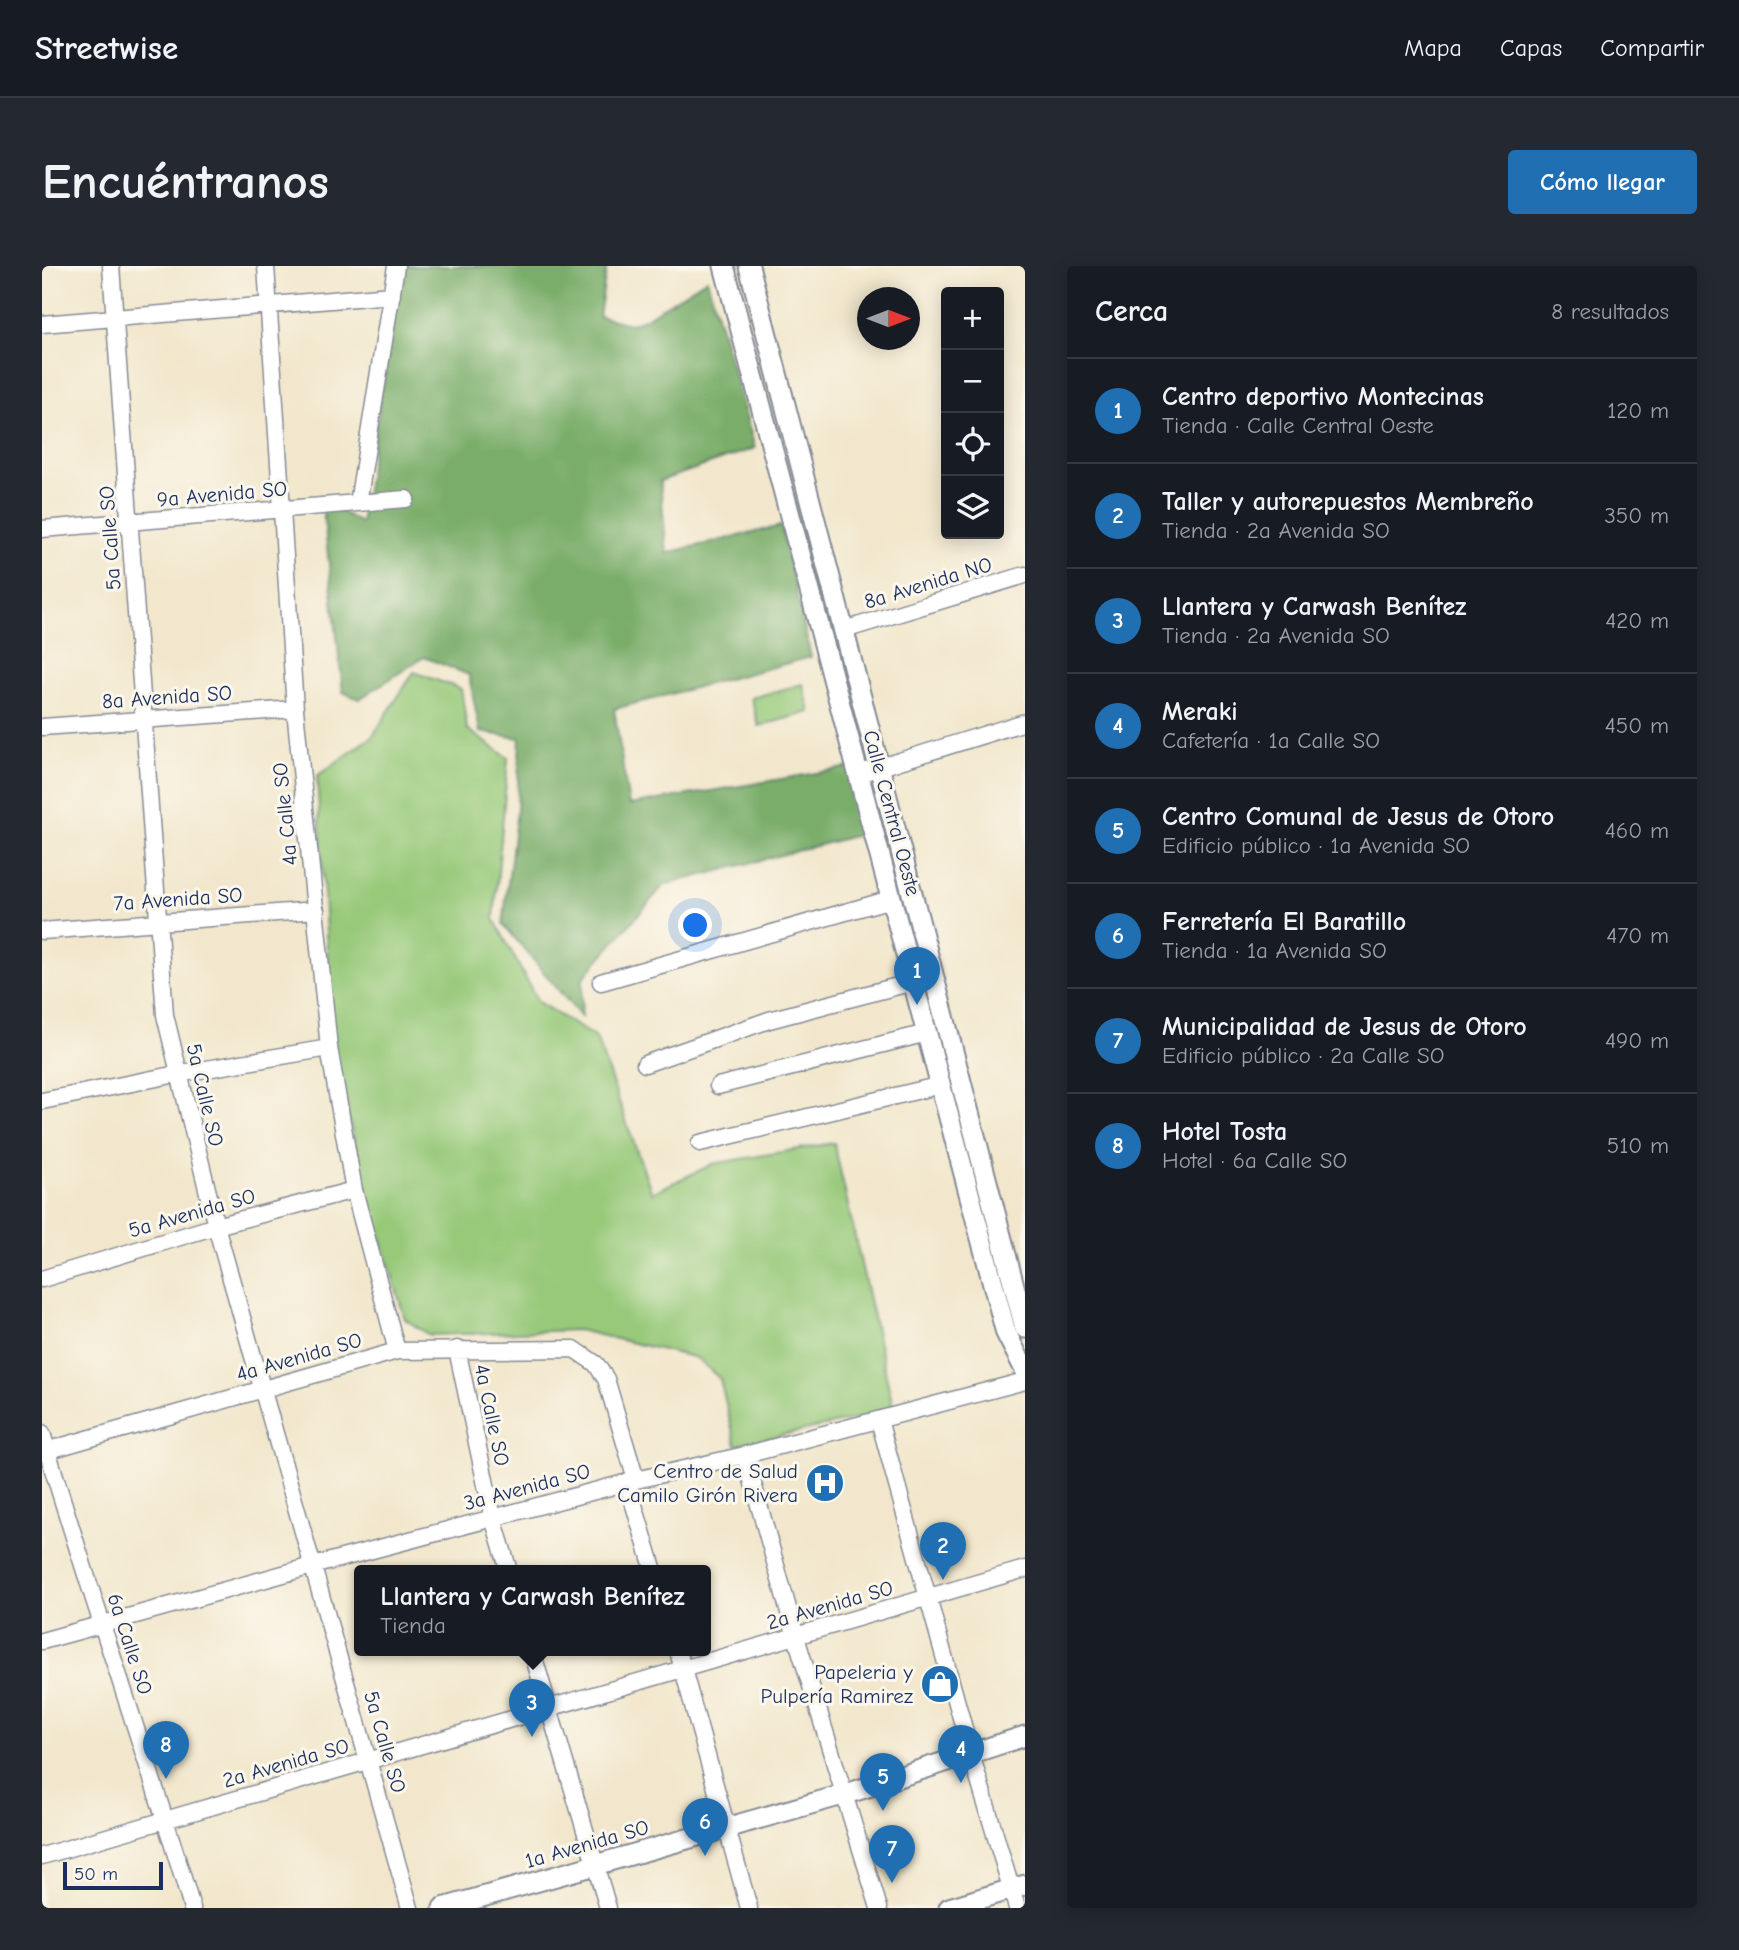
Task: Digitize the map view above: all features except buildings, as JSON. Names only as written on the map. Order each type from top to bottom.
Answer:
[{"type":"street","name":"5a Calle SO","points":[[111,266],[165,1015],[177,1074],[216,1226],[410,1908]]},
{"type":"street","name":"4a Calle SO","points":[[266,266],[295,709],[329,1048],[354,1190],[397,1351]]},
{"type":"street","points":[[358,503],[396,266]]},
{"type":"street","name":"Calle Central Oeste","points":[[723,266],[1006,1333],[1025,1370]]},
{"type":"street","name":"Calle Central Oeste","points":[[749,266],[1025,1328]]},
{"type":"street","points":[[42,324],[392,295]]},
{"type":"street","name":"9a Avenida SO","points":[[42,528],[406,499]]},
{"type":"street","name":"8a Avenida NO","points":[[844,630],[1025,575]]},
{"type":"street","name":"8a Avenida SO","points":[[42,727],[295,709]]},
{"type":"street","points":[[858,774],[1025,722]]},
{"type":"street","points":[[601,982],[891,898]]},
{"type":"street","name":"7a Avenida SO","points":[[42,931],[316,910]]},
{"type":"street","points":[[645,1064],[769,1020],[913,982]]},
{"type":"street","points":[[718,1086],[927,1033]]},
{"type":"street","points":[[42,1101],[329,1048]]},
{"type":"street","points":[[700,1143],[941,1085]]},
{"type":"street","name":"5a Avenida SO","points":[[42,1279],[216,1226],[354,1190]]},
{"type":"street","name":"4a Calle SO","points":[[457,1349],[493,1518],[507,1565]]},
{"type":"street","name":"4a Avenida SO","points":[[45,1451],[397,1351],[574,1349],[596,1364],[606,1379],[632,1481]]},
{"type":"street","name":"3a Avenida SO","points":[[42,1641],[632,1481],[745,1455],[1025,1381]]},
{"type":"street","points":[[879,1420],[971,1754],[1018,1894],[949,1908]]},
{"type":"street","name":"6a Calle SO","points":[[42,1433],[45,1451],[166,1819],[192,1908]]},
{"type":"street","points":[[745,1455],[796,1637],[880,1908]]},
{"type":"street","points":[[632,1481],[653,1565]]},
{"type":"street","name":"2a Avenida SO","points":[[42,1856],[1025,1569]]},
{"type":"street","points":[[533,1656],[608,1908]]},
{"type":"street","points":[[679,1656],[749,1908]]},
{"type":"street","name":"1a Avenida SO","points":[[443,1908],[846,1794],[1025,1737]]},
{"type":"green space","points":[[401,266],[607,266],[599,316],[630,324],[644,319],[707,279],[755,448],[660,481],[667,553],[781,526],[811,657],[614,709],[629,805],[852,767],[866,833],[664,885],[583,978],[581,1017],[503,924],[517,810],[520,738],[480,732],[469,675],[424,657],[359,699],[343,692],[322,501],[361,523]]},
{"type":"green space","points":[[414,672],[461,689],[467,729],[508,758],[494,919],[538,1002],[596,1038],[652,1193],[713,1164],[834,1143],[894,1411],[736,1445],[720,1379],[697,1358],[578,1330],[429,1335],[405,1319],[362,1174],[328,1031],[331,1017],[317,776],[372,737]]},
{"type":"green space","points":[[803,684],[810,712],[759,726],[751,698]]},
{"type":"place","name":"Centro deportivo Montecinas","points":[[917,1005]]},
{"type":"place","name":"Centro de Salud Camilo Girón Rivera","points":[[825,1483]]},
{"type":"place","name":"Taller y autorepuestos Membreño","points":[[943,1580]]},
{"type":"place","name":"Papeleria y Pulpería Ramirez","points":[[940,1684]]},
{"type":"place","name":"Llantera y Carwash Benítez","points":[[532,1737]]},
{"type":"place","name":"Hotel Tosta","points":[[166,1779]]},
{"type":"place","name":"Meraki","points":[[961,1783]]},
{"type":"place","name":"Centro Comunal de Jesus de Otoro","points":[[883,1811]]},
{"type":"place","name":"Ferretería El Baratillo","points":[[705,1856]]},
{"type":"place","name":"Municipalidad de Jesus de Otoro","points":[[892,1883]]}]
